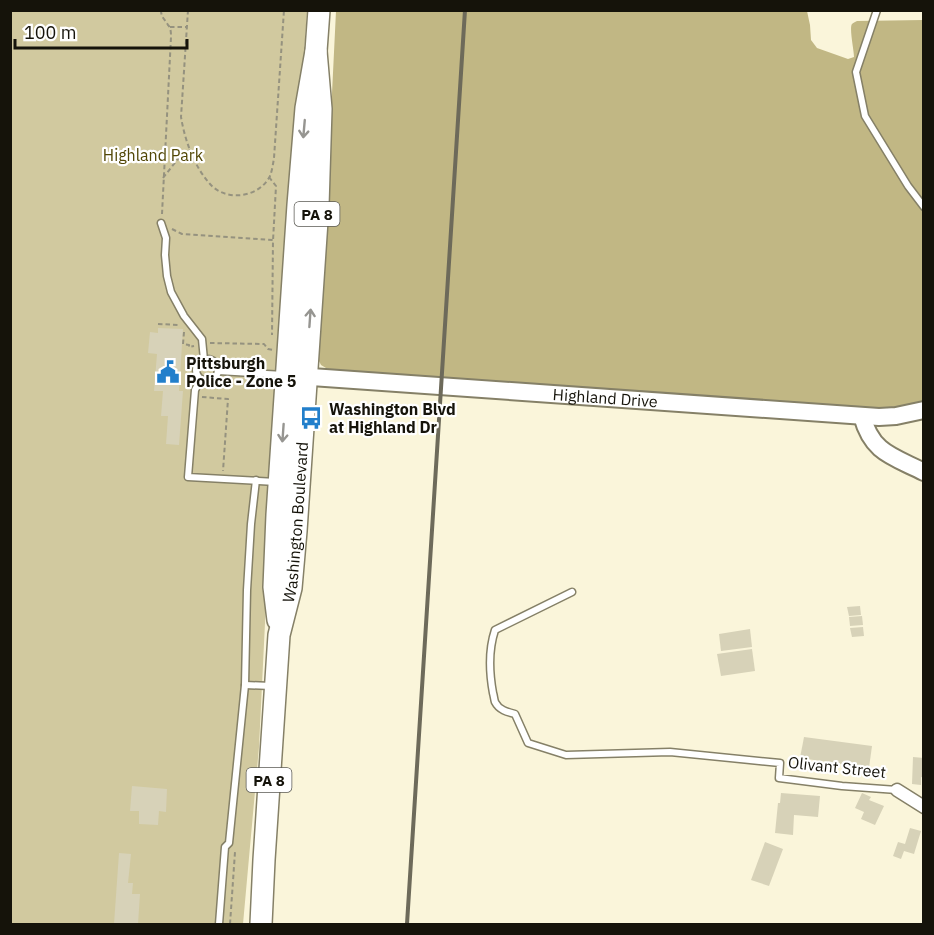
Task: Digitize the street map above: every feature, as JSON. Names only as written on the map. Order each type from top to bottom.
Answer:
[{"type":"highway","name":"Washington Boulevard","points":[[261,924],[279,635],[274,587],[279,482],[288,375],[318,206],[321,109],[316,51],[319,10]]},
{"type":"highway","name":"Washington Boulevard","points":[[279,635],[291,588],[296,531],[288,375]]},
{"type":"street","name":"Highland Drive","points":[[288,375],[862,416],[896,416],[924,411]]},
{"type":"street","points":[[862,416],[871,440],[878,448],[924,472]]},
{"type":"street","name":"Olivant Street","points":[[897,790],[924,807]]},
{"type":"lane","points":[[877,10],[856,72],[865,116],[908,186],[924,207]]},
{"type":"lane","points":[[161,223],[166,238],[165,255],[171,292],[184,316],[202,339],[204,360]]},
{"type":"lane","points":[[204,360],[211,360],[217,364],[219,371],[213,379],[207,381],[201,379],[197,373],[197,367],[204,360]]},
{"type":"lane","points":[[219,371],[288,375]]},
{"type":"lane","points":[[201,379],[195,390],[188,477],[279,482]]},
{"type":"lane","points":[[219,924],[225,847],[229,843],[245,685],[247,590],[256,480]]},
{"type":"lane","name":"Olivant Street","points":[[572,592],[495,630],[491,642],[489,659],[496,703],[504,712],[515,714],[528,743],[566,755],[670,752],[780,763],[778,778],[897,790]]},
{"type":"lane","points":[[245,685],[276,687]]},
{"type":"path","points":[[161,10],[161,15],[170,27],[171,37],[161,223]]},
{"type":"path","points":[[189,10],[181,117],[183,132],[190,150],[210,184],[223,193],[231,195],[249,194],[258,189],[269,177],[274,158],[284,10]]},
{"type":"path","points":[[170,27],[187,27]]},
{"type":"path","points":[[163,178],[177,160],[190,150]]},
{"type":"path","points":[[269,177],[276,186],[272,339]]},
{"type":"path","points":[[182,234],[273,240]]},
{"type":"path","points":[[158,324],[183,327],[183,344],[196,345]]},
{"type":"path","points":[[207,344],[212,342],[264,344],[268,349],[279,350]]},
{"type":"path","points":[[272,350],[288,375]]},
{"type":"path","points":[[201,395],[201,397],[228,399],[224,471]]},
{"type":"path","points":[[230,924],[235,852]]},
{"type":"green space","name":"Highland Park","points":[[10,11],[307,11],[268,561],[259,747],[243,924],[11,924]]},
{"type":"shaded area","points":[[336,11],[807,11],[811,40],[817,48],[848,59],[854,57],[851,30],[852,24],[857,21],[923,20],[923,401],[894,407],[855,407],[331,371],[321,365],[319,361]]},
{"type":"building","name":"Pittsburgh Police - Zone 5","points":[[158,328],[183,329],[179,391],[183,391],[179,445],[166,444],[168,416],[161,416],[163,391],[154,391],[157,354],[148,353],[150,332],[158,333]]},
{"type":"building","points":[[860,606],[861,615],[849,616],[847,607]]},
{"type":"building","points":[[862,616],[863,625],[850,626],[849,617]]},
{"type":"building","points":[[863,627],[864,636],[852,637],[850,628]]},
{"type":"building","points":[[750,629],[752,647],[721,651],[719,634]]},
{"type":"building","points":[[752,649],[755,671],[721,676],[717,654]]},
{"type":"building","points":[[804,737],[872,746],[869,768],[800,758]]},
{"type":"building","points":[[913,757],[924,758],[924,778],[921,777],[921,785],[912,784]]},
{"type":"building","points":[[132,786],[167,789],[166,812],[159,811],[158,825],[139,824],[139,811],[130,811]]},
{"type":"building","points":[[781,793],[820,796],[818,817],[794,815],[793,835],[775,833]]},
{"type":"building","points":[[862,793],[871,797],[869,800],[884,806],[875,825],[861,819],[864,812],[855,808]]},
{"type":"building","points":[[910,828],[921,831],[914,854],[904,851],[901,859],[893,856],[898,842],[905,844]]},
{"type":"building","points":[[765,842],[783,849],[769,886],[751,880]]},
{"type":"building","points":[[119,853],[131,854],[128,883],[133,883],[132,894],[140,894],[138,924],[114,924]]},
{"type":"railway","points":[[407,924],[465,10]]},
{"type":"place","name":"Pittsburgh Police - Zone 5","points":[[168,372]]},
{"type":"place","name":"Washington Blvd at Highland Dr","points":[[311,418]]}]
